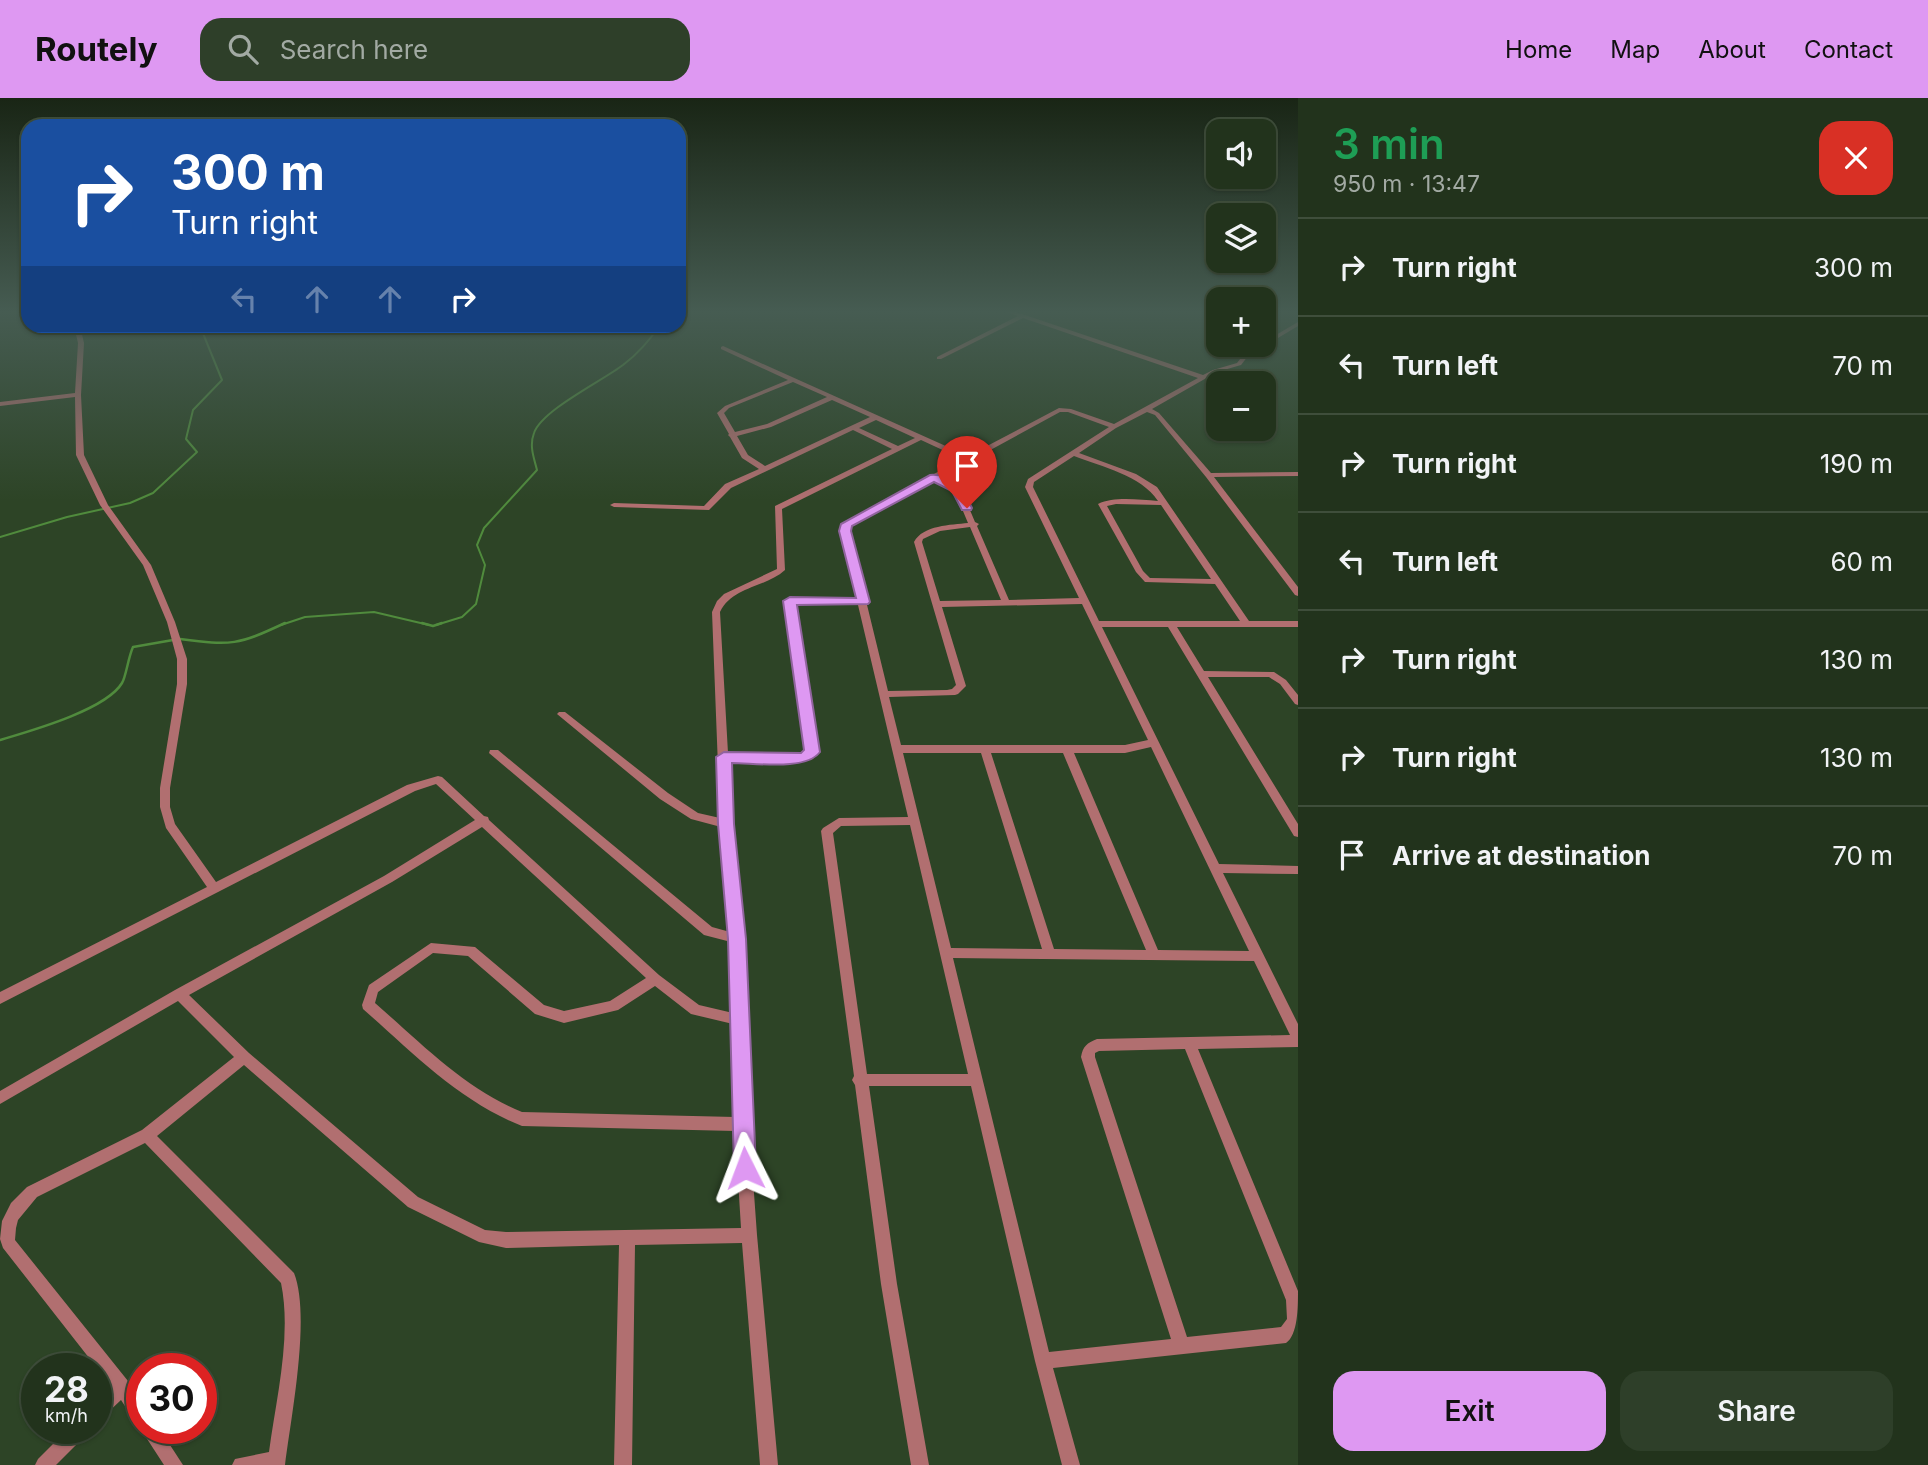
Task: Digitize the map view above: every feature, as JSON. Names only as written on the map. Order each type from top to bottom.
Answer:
[{"type":"street","points":[[80,374],[80,455],[106,508],[142,555],[158,585],[182,659],[183,684],[165,788],[165,807],[170,825],[213,887]]},
{"type":"street","points":[[779,374],[966,458]]},
{"type":"street","points":[[1194,374],[1203,377]]},
{"type":"street","points":[[1181,1345],[1088,1057],[1089,1050],[1097,1045],[1298,1040],[1256,956],[1217,868],[1029,487],[1031,481],[1114,427],[1209,374]]},
{"type":"street","points":[[764,469],[745,456],[721,417],[722,410],[793,380]]},
{"type":"street","points":[[0,404],[78,395]]},
{"type":"street","points":[[731,435],[769,426],[831,398]]},
{"type":"street","points":[[1147,409],[1157,414],[1209,475],[1298,593]]},
{"type":"street","points":[[1072,1465],[1043,1361],[845,531],[847,524],[1060,410],[1069,410],[1114,427]]},
{"type":"street","points":[[614,505],[706,508],[728,486],[874,418]]},
{"type":"street","points":[[852,427],[898,449]]},
{"type":"street","points":[[769,1465],[742,1124],[737,939],[726,824],[716,612],[719,605],[748,583],[774,576],[781,570],[779,508],[920,438]]},
{"type":"street","points":[[1073,453],[1141,480],[1154,489],[1246,624]]},
{"type":"street","points":[[1209,475],[1298,474]]},
{"type":"street","points":[[934,478],[957,489],[975,524],[1006,602]]},
{"type":"street","points":[[1164,503],[1116,502],[1102,505],[1140,572],[1148,580],[1218,582]]},
{"type":"street","points":[[886,694],[947,693],[955,692],[961,686],[919,547],[920,538],[938,529],[975,524]]},
{"type":"street","points":[[724,757],[809,756],[812,752],[810,728],[790,601],[863,602]]},
{"type":"street","points":[[938,604],[1083,601]]},
{"type":"street","points":[[1095,624],[1298,624]]},
{"type":"street","points":[[1171,624],[1298,833]]},
{"type":"street","points":[[1202,674],[1272,674],[1283,682],[1298,702]]},
{"type":"street","points":[[562,715],[664,796],[695,816],[726,824]]},
{"type":"street","points":[[897,749],[1125,749],[1155,742]]},
{"type":"street","points":[[985,749],[1050,955]]},
{"type":"street","points":[[1067,749],[1154,955]]},
{"type":"street","points":[[494,753],[708,931],[737,939]]},
{"type":"street","points":[[0,998],[411,788],[438,780],[655,979],[696,1010],[739,1020]]},
{"type":"street","points":[[0,1098],[179,994],[388,879],[484,820]]},
{"type":"street","points":[[914,821],[839,822],[827,831],[859,1080],[889,1284],[920,1465]]},
{"type":"street","points":[[1217,868],[1298,870]]},
{"type":"street","points":[[655,979],[613,1006],[564,1017],[540,1010],[471,951],[431,948],[373,989],[368,1005],[478,1097],[500,1112],[522,1119],[742,1124]]},
{"type":"street","points":[[946,953],[1256,956]]},
{"type":"street","points":[[179,994],[244,1057],[413,1202],[484,1237],[506,1240],[749,1235]]},
{"type":"street","points":[[1043,1361],[1286,1335],[1294,1321],[1294,1300],[1189,1044]]},
{"type":"street","points":[[126,1393],[8,1243],[6,1234],[16,1209],[33,1192],[147,1135],[244,1057]]},
{"type":"street","points":[[859,1080],[975,1080]]},
{"type":"street","points":[[147,1135],[288,1279],[292,1290],[293,1320],[276,1462],[241,1465]]},
{"type":"street","points":[[623,1465],[627,1238]]},
{"type":"street","points":[[112,1397],[122,1387]]},
{"type":"street","points":[[44,1465],[64,1444]]},
{"type":"street","points":[[160,1444],[174,1465]]},
{"type":"waterway","points":[[0,537],[67,517],[130,503],[153,493],[197,452],[186,439],[193,410],[222,380],[219,374]]},
{"type":"waterway","points":[[436,625],[462,617],[476,604],[485,565],[477,545],[484,528],[537,470],[532,443],[539,424],[560,406],[610,374]]},
{"type":"waterway","points":[[281,625],[305,617],[374,612],[429,625]]},
{"type":"waterway","points":[[180,639],[212,643],[234,642],[285,623]]},
{"type":"waterway","points":[[422,623],[436,625]]},
{"type":"waterway","points":[[436,625],[442,623]]},
{"type":"waterway","points":[[0,740],[66,718],[100,702],[122,683],[133,647],[173,640]]},
{"type":"route","points":[[745,1168],[737,939],[726,824],[724,757],[804,758],[812,752],[790,601],[863,602],[845,531],[847,524],[934,478],[957,489],[967,508]]}]
